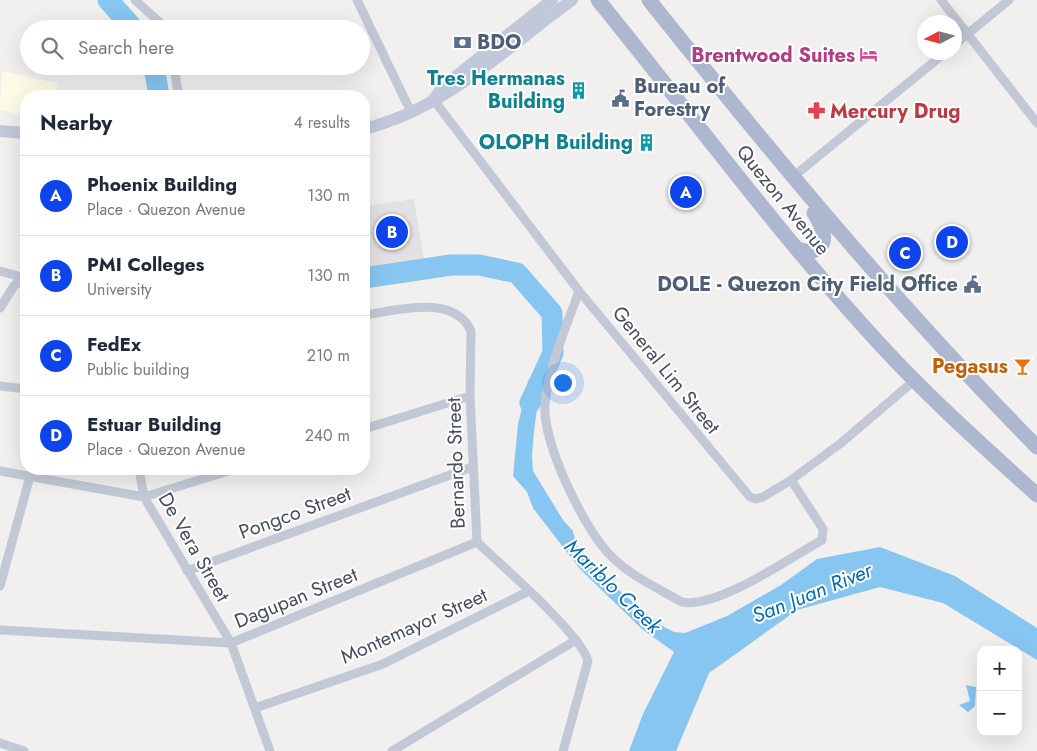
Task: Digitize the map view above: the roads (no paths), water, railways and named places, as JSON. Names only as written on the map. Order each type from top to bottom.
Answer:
[{"type":"main road","points":[[433,100],[444,86],[552,0]]},
{"type":"main road","points":[[370,127],[411,112],[451,92],[572,0]]},
{"type":"main road","name":"Quezon Avenue","points":[[598,0],[797,249],[877,342],[1037,495]]},
{"type":"main road","name":"Quezon Avenue","points":[[649,0],[746,121],[874,273],[968,376],[1037,447]]},
{"type":"main road","points":[[0,131],[20,133]]},
{"type":"main road","points":[[783,164],[823,227],[824,239],[817,250],[810,252],[797,249]]},
{"type":"street","points":[[135,0],[157,20]]},
{"type":"street","points":[[357,0],[367,20]]},
{"type":"street","points":[[941,0],[1037,123]]},
{"type":"street","points":[[962,39],[1009,0]]},
{"type":"street","points":[[370,27],[411,112]]},
{"type":"street","points":[[794,176],[936,60]]},
{"type":"street","points":[[175,75],[178,90]]},
{"type":"street","name":"General Lim Street","points":[[433,100],[579,291],[744,492],[756,499],[763,498],[791,480],[842,443],[915,380]]},
{"type":"street","points":[[0,271],[20,274]]},
{"type":"street","points":[[0,308],[20,280]]},
{"type":"street","points":[[579,291],[553,363],[545,404],[545,420],[551,448],[582,514],[603,548],[613,558],[682,602],[692,604],[723,596],[822,540],[823,529],[791,480]]},
{"type":"street","name":"Bernardo Street","points":[[370,314],[434,307],[450,312],[464,320],[470,331],[472,467],[477,542],[530,591],[576,640],[586,653],[588,661],[563,751]]},
{"type":"street","points":[[0,386],[20,388]]},
{"type":"street","points":[[370,427],[470,396]]},
{"type":"street","name":"Pongco Street","points":[[187,571],[472,467]]},
{"type":"street","points":[[0,470],[20,474]]},
{"type":"street","points":[[25,475],[144,497],[216,475]]},
{"type":"street","name":"De Vera Street","points":[[139,475],[144,497],[231,643],[270,751]]},
{"type":"street","points":[[0,586],[4,553],[30,476]]},
{"type":"street","name":"Dagupan Street","points":[[0,630],[231,643],[477,542]]},
{"type":"street","name":"Montemayor Street","points":[[255,708],[382,664],[530,591]]},
{"type":"street","points":[[392,751],[576,640]]},
{"type":"street","points":[[0,744],[24,751]]},
{"type":"water","name":"San Juan River","points":[[544,376],[534,431],[533,471],[563,520],[573,531],[576,545],[622,593],[662,626],[674,632],[685,633],[727,616],[781,585],[817,559],[880,547],[955,576],[1037,628],[1037,660],[1022,651],[1022,646],[1014,646],[943,603],[880,587],[797,610],[709,673],[676,751],[629,751],[643,714],[674,652],[642,629],[580,569],[533,508],[527,492],[513,476],[518,424],[529,379]]},
{"type":"water","points":[[966,685],[976,687],[975,706],[968,712],[959,705],[970,701]]},
{"type":"waterway","name":"Mariblo Creek","points":[[108,0],[126,20]]},
{"type":"waterway","name":"Mariblo Creek","points":[[156,75],[158,90]]},
{"type":"waterway","name":"Mariblo Creek","points":[[370,277],[451,265],[479,265],[517,273],[552,313],[553,353],[530,403]]},
{"type":"place","name":"BDO","points":[[463,42]]},
{"type":"place","name":"Brentwood Suites","points":[[869,55]]},
{"type":"place","name":"Tres Hermanas Building","points":[[579,90]]},
{"type":"place","name":"Bureau of Forestry","points":[[620,98]]},
{"type":"place","name":"Mercury Drug","points":[[816,111]]},
{"type":"place","name":"OLOPH Building","points":[[647,142]]},
{"type":"place","name":"Phoenix Building","points":[[686,192]]},
{"type":"place","name":"PMI Colleges","points":[[392,232]]},
{"type":"place","name":"Estuar Building","points":[[952,242]]},
{"type":"place","name":"FedEx","points":[[905,253]]},
{"type":"place","name":"DOLE - Quezon City Field Office","points":[[972,284]]},
{"type":"place","name":"Pegasus","points":[[1022,366]]}]
